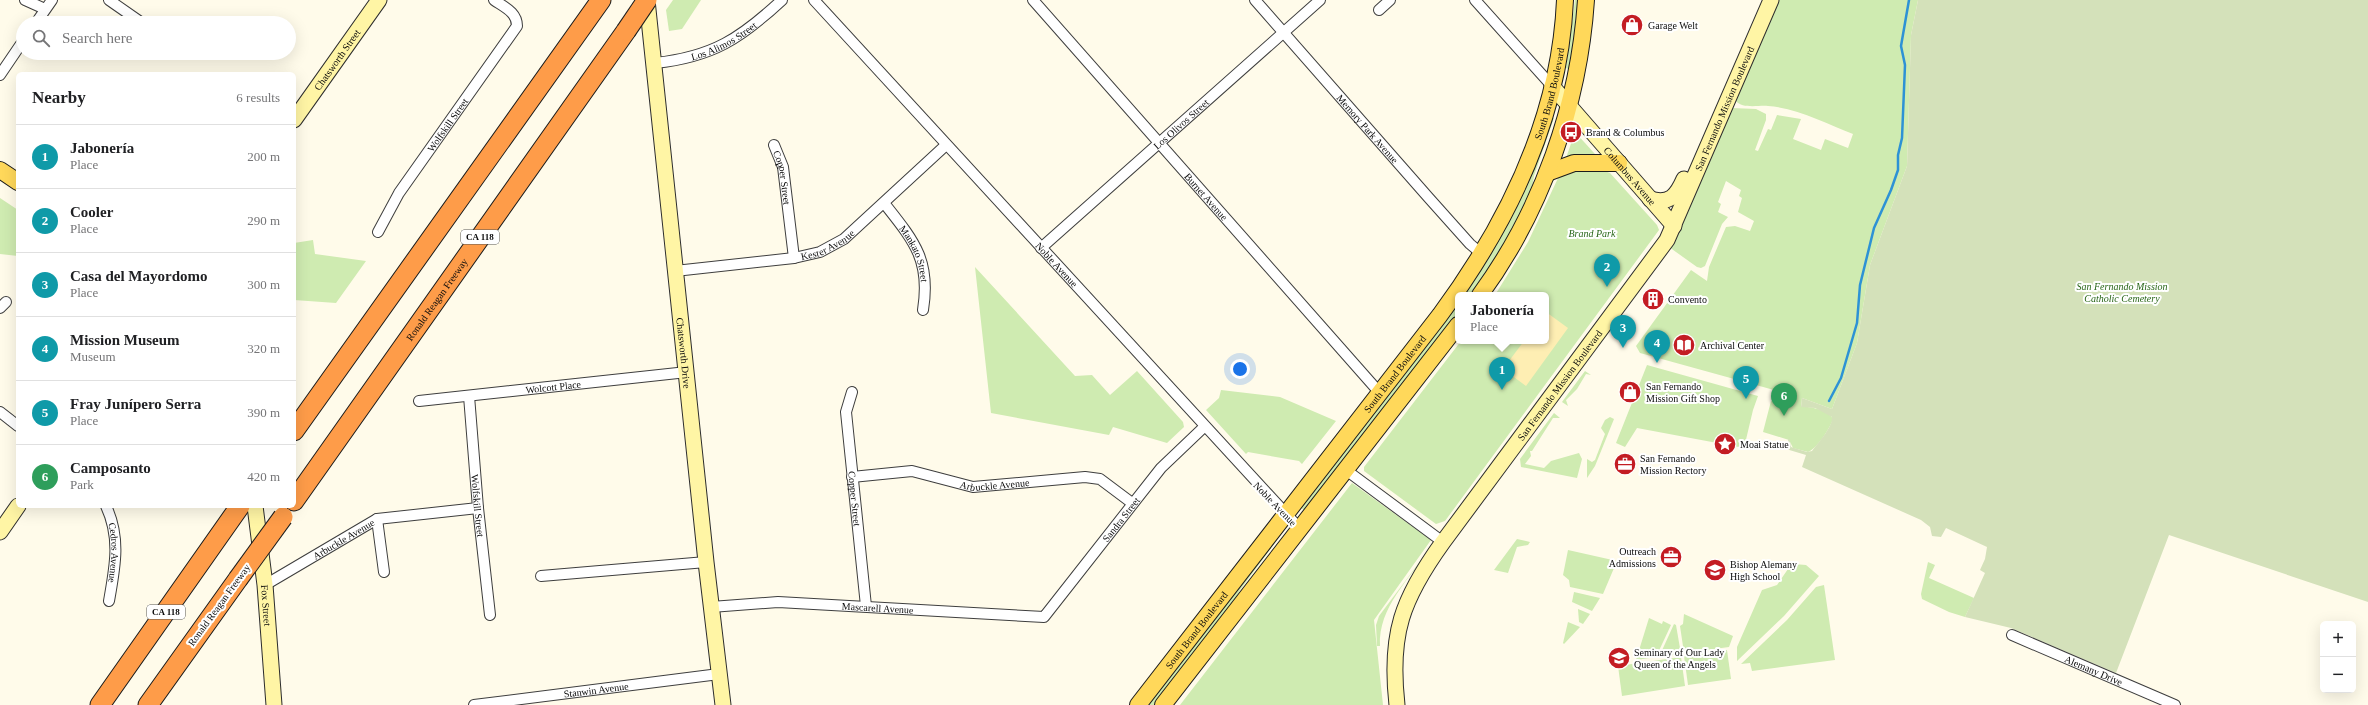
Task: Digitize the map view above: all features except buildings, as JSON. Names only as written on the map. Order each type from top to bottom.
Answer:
[{"type":"highway","points":[[296,428],[601,0]]},
{"type":"highway","name":"Ronald Reagan Freeway","points":[[296,497],[647,0]]},
{"type":"highway","name":"Ronald Reagan Freeway","points":[[148,705],[286,511]]},
{"type":"highway","name":"CA 118","points":[[100,705],[236,512]]},
{"type":"main road","name":"Chatsworth Street","points":[[296,117],[379,0]]},
{"type":"main road","name":"Chatsworth Drive","points":[[647,0],[655,63],[675,271],[706,562],[723,705]]},
{"type":"main road","name":"South Brand Boulevard","points":[[1456,292],[1482,254],[1521,182],[1542,125],[1552,86],[1559,52],[1565,0]]},
{"type":"main road","name":"South Brand Boulevard","points":[[1482,292],[1523,225],[1546,173],[1568,104],[1579,62],[1586,0]]},
{"type":"main road","name":"San Fernando Mission Boulevard","points":[[1397,705],[1394,669],[1400,626],[1410,593],[1443,542],[1661,250],[1674,226],[1771,0]]},
{"type":"main road","name":"Columbus Avenue","points":[[1552,86],[1674,226]]},
{"type":"main road","points":[[1650,199],[1662,202],[1670,200],[1676,195],[1696,155],[1711,138]]},
{"type":"main road","points":[[1546,173],[1574,163],[1619,163]]},
{"type":"main road","points":[[0,170],[16,181]]},
{"type":"main road","name":"South Brand Boulevard","points":[[1138,705],[1455,294]]},
{"type":"main road","name":"South Brand Boulevard","points":[[1163,705],[1455,329]]},
{"type":"main road","points":[[0,532],[17,508]]},
{"type":"main road","name":"Fox Street","points":[[255,508],[264,585],[274,705]]},
{"type":"street","points":[[25,0],[45,9]]},
{"type":"street","points":[[40,16],[52,0]]},
{"type":"street","points":[[109,0],[132,16]]},
{"type":"street","name":"Wolfskill Street","points":[[378,232],[399,193],[517,26],[517,19],[513,14],[494,0]]},
{"type":"street","name":"Los Alimos Street","points":[[655,63],[674,61],[705,53],[728,42],[751,28],[782,0]]},
{"type":"street","name":"Noble Avenue","points":[[814,0],[1284,515],[1300,529]]},
{"type":"street","name":"Burnet Avenue","points":[[1033,0],[1379,392]]},
{"type":"street","name":"Memory Park Avenue","points":[[1255,0],[1470,244],[1482,254]]},
{"type":"street","name":"Los Olivos Street","points":[[1041,248],[1320,0]]},
{"type":"street","points":[[1379,10],[1390,0]]},
{"type":"street","name":"Columbus Avenue","points":[[1475,0],[1552,86]]},
{"type":"street","points":[[0,75],[16,51]]},
{"type":"street","name":"Copper Street","points":[[774,145],[783,167],[794,258]]},
{"type":"street","name":"Kester Avenue","points":[[675,271],[794,258],[820,252],[844,239],[946,145]]},
{"type":"street","name":"Mankato Street","points":[[884,203],[911,238],[918,252],[926,289],[923,310]]},
{"type":"street","name":"Wolcott Place","points":[[419,401],[686,372]]},
{"type":"street","name":"Copper Street","points":[[852,392],[846,412],[866,606]]},
{"type":"street","name":"Wolfskill Street","points":[[469,396],[478,508],[490,615]]},
{"type":"street","points":[[0,412],[16,424]]},
{"type":"street","name":"Sandra Street","points":[[1044,616],[1161,468],[1204,427]]},
{"type":"street","points":[[1346,470],[1443,542]]},
{"type":"street","name":"Arbuckle Avenue","points":[[852,477],[912,471],[973,487],[1085,477],[1100,479],[1132,503]]},
{"type":"street","name":"Cedros Avenue","points":[[107,508],[113,522],[116,538],[116,559],[109,601]]},
{"type":"street","name":"Arbuckle Avenue","points":[[264,585],[377,520],[478,508]]},
{"type":"street","points":[[377,520],[384,572]]},
{"type":"street","points":[[541,576],[706,562]]},
{"type":"street","name":"Mascarell Avenue","points":[[711,607],[778,602],[1044,616]]},
{"type":"street","name":"Alemany Drive","points":[[2012,635],[2175,705]]},
{"type":"street","name":"Stanwin Avenue","points":[[474,705],[719,674]]},
{"type":"green space","points":[[673,0],[701,0],[682,29],[669,31],[666,10]]},
{"type":"green space","points":[[1575,0],[1580,0],[1572,63],[1568,69],[1566,68]]},
{"type":"green space","points":[[1777,0],[1918,0],[1911,35],[1907,166],[1870,265],[1857,343],[1832,409],[1802,398],[1801,407],[1809,407],[1819,410],[1828,414],[1833,419],[1819,443],[1808,452],[1793,448],[1789,440],[1763,432],[1771,401],[1778,403],[1780,396],[1773,394],[1774,390],[1640,353],[1636,346],[1691,270],[1707,281],[1709,267],[1726,227],[1735,226],[1750,231],[1754,221],[1738,212],[1742,198],[1739,196],[1741,190],[1726,181],[1718,202],[1721,204],[1718,212],[1728,217],[1722,224],[1705,266],[1701,268],[1697,267],[1669,247],[1732,108],[1756,109],[1766,114],[1766,120],[1755,150],[1758,151],[1768,129],[1771,130],[1777,115],[1801,119],[1793,139],[1821,150],[1825,139],[1848,148],[1853,134],[1801,113],[1779,107],[1746,106],[1736,101]]},
{"type":"green space","name":"San Fernando Mission Catholic Cemetery","points":[[1918,0],[2368,0],[2368,602],[2169,535],[2116,673],[2011,628],[1965,617],[1985,573],[1980,570],[1985,559],[1987,547],[1946,528],[1941,537],[1932,536],[1930,527],[1921,520],[1802,467],[1806,455],[1786,449],[1789,437],[1791,447],[1807,452],[1812,451],[1824,435],[1830,426],[1832,417],[1815,408],[1801,407],[1802,398],[1832,409],[1857,343],[1870,265],[1907,166],[1911,35]]},
{"type":"green space","points":[[1551,117],[1554,118],[1534,176],[1531,194],[1514,230],[1475,292],[1463,292]]},
{"type":"green space","points":[[1575,132],[1595,154],[1593,158],[1565,161]]},
{"type":"green space","name":"Brand Park","points":[[1571,170],[1602,170],[1610,173],[1657,225],[1659,230],[1445,521],[1436,524],[1364,471],[1364,467],[1459,344],[1549,344],[1549,292],[1497,292],[1528,242],[1559,176]]},
{"type":"green space","points":[[0,198],[16,209],[16,256],[0,254]]},
{"type":"green space","points":[[313,240],[315,254],[366,261],[336,303],[296,300],[296,243]]},
{"type":"green space","points":[[975,267],[1075,376],[1092,375],[1110,395],[1137,371],[1183,422],[1184,427],[1167,443],[1113,427],[1109,435],[991,413]]},
{"type":"green space","points":[[1455,303],[1455,320],[1304,510],[1298,506]]},
{"type":"green space","points":[[1647,365],[1758,396],[1744,448],[1637,428],[1625,447],[1616,443]]},
{"type":"green space","points":[[1585,371],[1591,375],[1586,374],[1577,389],[1566,400],[1568,406],[1562,402]]},
{"type":"green space","points":[[1221,390],[1280,397],[1336,421],[1302,464],[1299,461],[1248,452],[1246,454],[1206,410],[1219,398]]},
{"type":"green space","points":[[1554,413],[1560,418],[1553,418],[1532,451],[1530,451],[1531,456],[1525,464],[1544,468],[1551,461],[1579,453],[1582,459],[1577,478],[1521,467],[1520,459]]},
{"type":"green space","points":[[1610,417],[1614,419],[1595,466],[1587,478],[1587,459],[1592,462],[1595,460],[1605,434],[1601,428],[1605,420]]},
{"type":"green space","points":[[1352,483],[1431,540],[1374,620],[1383,705],[1180,705]]},
{"type":"green space","points":[[1274,538],[1276,540],[1274,544],[1240,590],[1231,608],[1157,705],[1144,705]]},
{"type":"green space","points":[[1517,539],[1530,542],[1528,545],[1517,547],[1508,573],[1494,570]]},
{"type":"green space","points":[[1430,548],[1390,606],[1384,619],[1380,646],[1377,646],[1376,625],[1379,616]]},
{"type":"green space","points":[[1568,550],[1617,561],[1603,594],[1570,587],[1569,580],[1563,575]]},
{"type":"green space","points":[[1928,562],[1935,565],[1929,578],[1974,598],[1965,617],[1949,612],[1922,599],[1921,594]]},
{"type":"green space","points":[[1794,564],[1806,565],[1819,576],[1784,616],[1737,661],[1737,647],[1762,590],[1777,585],[1788,569]]},
{"type":"green space","points":[[1824,585],[1835,660],[1752,671],[1750,663],[1741,664],[1787,620],[1816,587]]},
{"type":"green space","points":[[1574,592],[1600,598],[1592,611],[1572,602]]},
{"type":"green space","points":[[1578,609],[1590,614],[1583,624],[1579,622]]},
{"type":"green space","points":[[1684,614],[1733,636],[1729,647],[1684,653],[1680,626],[1683,624]]},
{"type":"green space","points":[[1649,618],[1662,624],[1663,621],[1671,625],[1656,657],[1636,660]]},
{"type":"green space","points":[[1568,622],[1580,627],[1564,644],[1563,643]]},
{"type":"green space","points":[[1674,624],[1676,625],[1681,654],[1659,657]]},
{"type":"green space","points":[[1727,650],[1731,679],[1688,685],[1684,656]]},
{"type":"green space","points":[[1681,657],[1685,686],[1622,696],[1618,666]]},
{"type":"sand","points":[[1549,314],[1568,328],[1526,386],[1503,369],[1522,344],[1549,344]]},
{"type":"waterway","points":[[1829,401],[1841,378],[1857,323],[1860,285],[1874,228],[1898,170],[1898,155],[1902,138],[1905,65],[1901,46],[1909,0]]},
{"type":"place","name":"Garage Welt","points":[[1632,25]]},
{"type":"place","name":"Brand & Columbus","points":[[1571,132]]},
{"type":"place","name":"Cooler","points":[[1607,287]]},
{"type":"place","name":"Convento","points":[[1653,299]]},
{"type":"place","name":"Archival Center","points":[[1684,345]]},
{"type":"place","name":"Casa del Mayordomo","points":[[1623,348]]},
{"type":"place","name":"Mission Museum","points":[[1657,363]]},
{"type":"place","name":"Jabonería","points":[[1502,390]]},
{"type":"place","name":"San Fernando Mission Gift Shop","points":[[1630,392]]},
{"type":"place","name":"Fray Junípero Serra","points":[[1746,399]]},
{"type":"place","name":"Camposanto","points":[[1784,416]]},
{"type":"place","name":"Moai Statue","points":[[1725,444]]},
{"type":"place","name":"San Fernando Mission Rectory","points":[[1625,464]]},
{"type":"place","name":"Outreach Admissions","points":[[1671,557]]},
{"type":"place","name":"Bishop Alemany High School","points":[[1715,570]]},
{"type":"place","name":"Seminary of Our Lady Queen of the Angels","points":[[1619,658]]}]
